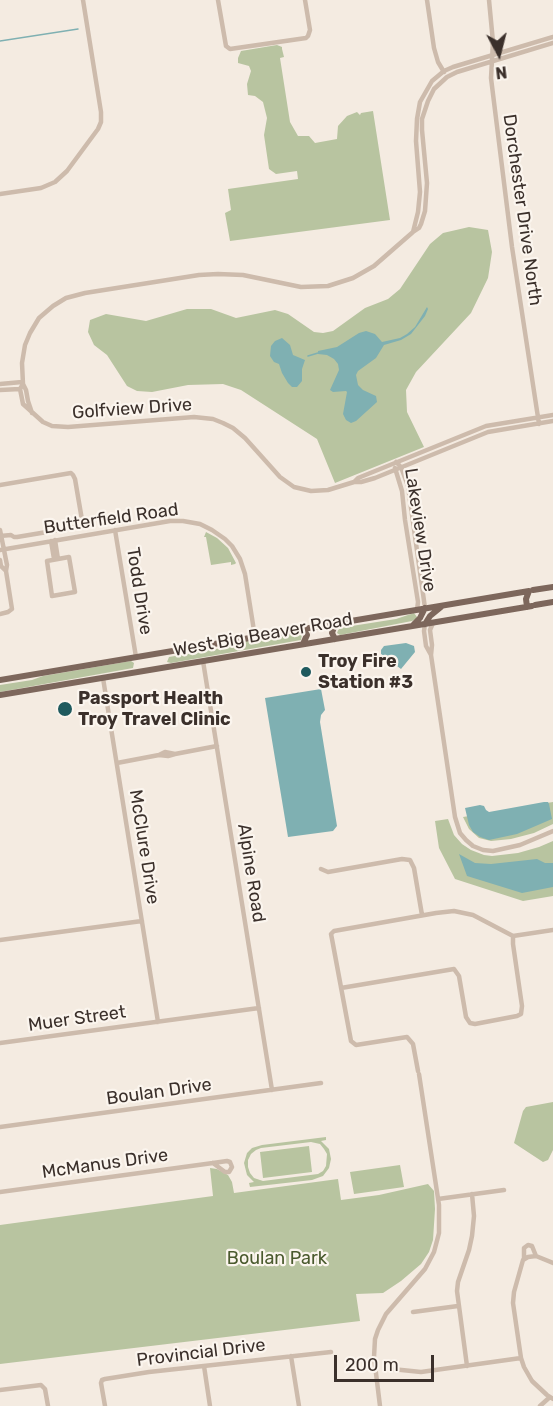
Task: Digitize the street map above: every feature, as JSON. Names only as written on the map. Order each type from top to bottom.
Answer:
[{"type":"main road","name":"West Big Beaver Road","points":[[0,680],[553,587]]},
{"type":"main road","points":[[531,591],[527,596],[532,606]]},
{"type":"main road","points":[[485,614],[490,605],[490,597]]},
{"type":"main road","name":"West Big Beaver Road","points":[[0,695],[553,602]]},
{"type":"main road","points":[[425,624],[430,616],[444,605]]},
{"type":"main road","points":[[411,626],[418,621],[425,608]]},
{"type":"main road","points":[[335,639],[332,633],[336,623]]},
{"type":"main road","points":[[303,629],[307,635],[303,644]]},
{"type":"main road","points":[[165,667],[163,658],[167,651]]},
{"type":"main road","points":[[134,672],[138,666],[136,657]]},
{"type":"street","points":[[0,194],[41,188],[55,182],[67,171],[99,127],[101,112],[83,0]]},
{"type":"street","points":[[218,0],[226,46],[229,49],[308,36],[310,30],[305,0]]},
{"type":"street","points":[[427,0],[434,48],[438,62],[446,74]]},
{"type":"street","name":"Dorchester Drive North","points":[[489,0],[493,42],[491,78],[505,194],[539,424]]},
{"type":"street","points":[[446,74],[453,67],[553,37]]},
{"type":"street","points":[[446,74],[553,43]]},
{"type":"street","name":"Golfview Drive","points":[[446,74],[432,81],[419,108],[416,128],[420,192],[413,231],[374,266],[363,273],[328,286],[301,287],[243,275],[218,274],[199,275],[72,296],[48,309],[30,333],[23,353],[22,385],[26,390],[32,413],[52,426],[194,417],[213,419],[233,428],[245,438],[280,477],[294,487],[319,492],[361,482],[490,432],[553,421]]},
{"type":"street","points":[[0,384],[22,385]]},
{"type":"street","points":[[0,390],[22,385]]},
{"type":"street","name":"Golfview Drive","points":[[354,482],[358,478],[488,425],[553,415]]},
{"type":"street","name":"Lakeview Drive","points":[[396,462],[401,467],[408,486],[425,608]]},
{"type":"street","name":"Lakeview Drive","points":[[396,462],[395,470],[402,491],[418,602],[417,610]]},
{"type":"street","points":[[0,484],[71,473],[74,477],[82,520],[81,525],[77,527],[17,537],[1,534],[1,566],[6,572],[12,609],[0,614]]},
{"type":"street","name":"Butterfield Road","points":[[2,549],[170,521],[183,520],[200,524],[219,534],[232,546],[242,563],[255,637]]},
{"type":"street","name":"Todd Drive","points":[[115,530],[136,657]]},
{"type":"street","points":[[53,541],[56,559]]},
{"type":"street","points":[[69,557],[75,592],[52,596],[47,561],[56,559],[69,557]]},
{"type":"street","points":[[430,655],[432,645],[430,628],[434,622]]},
{"type":"street","points":[[425,624],[425,638],[430,655],[455,817],[460,833],[473,846],[493,851],[520,845],[553,831]]},
{"type":"street","name":"Alpine Road","points":[[203,661],[272,1090]]},
{"type":"street","name":"McClure Drive","points":[[104,678],[158,1022]]},
{"type":"street","points":[[117,763],[159,755],[166,757],[217,746]]},
{"type":"street","points":[[321,869],[328,872],[402,859],[410,860],[414,868],[422,915]]},
{"type":"street","points":[[380,1406],[374,1357],[375,1339],[386,1314],[419,1277],[431,1258],[439,1233],[440,1212],[412,1041],[407,1037],[356,1045],[352,1043],[331,934],[340,929],[446,911],[463,912],[480,918],[513,936],[553,930]]},
{"type":"street","points":[[0,940],[142,921]]},
{"type":"street","points":[[341,988],[454,969],[459,976],[466,1017],[470,1023],[515,1017],[521,1014],[522,1006],[513,936]]},
{"type":"street","name":"Muer Street","points":[[0,1043],[259,1008]]},
{"type":"street","name":"Boulan Drive","points":[[0,1126],[321,1083]]},
{"type":"street","name":"McManus Drive","points":[[0,1192],[213,1163]]},
{"type":"street","points":[[438,1199],[504,1190]]},
{"type":"street","points":[[467,1366],[457,1287],[470,1250],[474,1216],[472,1194]]},
{"type":"street","points":[[534,1256],[531,1246],[524,1248],[524,1259],[513,1303],[524,1367],[532,1381],[551,1398],[540,1406]]},
{"type":"street","points":[[524,1259],[534,1256],[553,1263]]},
{"type":"street","points":[[413,1312],[458,1306]]},
{"type":"street","name":"Provincial Drive","points":[[105,1406],[101,1383],[103,1379],[331,1352]]},
{"type":"street","points":[[291,1356],[299,1406]]},
{"type":"street","points":[[392,1369],[421,1372],[521,1358]]},
{"type":"street","points":[[204,1366],[210,1406]]},
{"type":"street","points":[[0,1390],[41,1385],[45,1389],[48,1406]]},
{"type":"green space","points":[[277,45],[282,47],[284,57],[280,58],[290,122],[298,136],[309,136],[315,143],[337,139],[338,126],[347,116],[357,112],[360,115],[373,111],[390,220],[230,241],[225,213],[231,210],[228,189],[298,179],[297,171],[276,174],[269,169],[264,135],[267,118],[263,102],[255,96],[248,95],[247,84],[251,71],[249,66],[238,63],[241,51]]},
{"type":"green space","points":[[469,227],[488,230],[492,252],[488,278],[471,313],[416,372],[406,390],[407,412],[424,447],[335,483],[317,439],[241,390],[223,384],[188,385],[152,392],[137,391],[127,386],[107,355],[94,345],[88,332],[90,320],[106,314],[146,321],[187,309],[211,309],[236,318],[275,310],[288,314],[314,332],[333,331],[365,308],[388,299],[400,289],[430,244],[443,233]]},
{"type":"green space","points":[[206,532],[228,548],[235,564],[231,565],[231,562],[211,565],[206,537],[204,537]]},
{"type":"green space","points":[[414,613],[417,617],[412,621],[340,635],[337,633],[339,628],[396,619]]},
{"type":"green space","points":[[299,632],[302,634],[301,640],[167,662],[169,657]]},
{"type":"green space","points":[[131,661],[134,663],[133,668],[0,692],[0,685]]},
{"type":"green space","points":[[553,802],[553,824],[534,833],[511,839],[491,841],[479,838],[469,829],[463,817]]},
{"type":"green space","points":[[448,819],[454,835],[462,844],[484,855],[518,853],[553,841],[553,896],[523,901],[455,879],[439,848],[435,821]]},
{"type":"green space","points":[[553,1102],[553,1150],[548,1160],[543,1162],[514,1143],[526,1107]]},
{"type":"green space","points":[[326,1137],[326,1140],[321,1141],[329,1149],[331,1159],[329,1168],[323,1176],[312,1180],[250,1187],[249,1183],[254,1182],[247,1175],[244,1163],[247,1153],[252,1148]],"holes":[[[311,1142],[320,1144],[327,1154],[326,1166],[318,1174],[263,1181],[254,1178],[250,1173],[248,1160],[256,1150]]]},
{"type":"green space","points":[[309,1146],[312,1172],[263,1178],[260,1152]]},
{"type":"green space","points":[[400,1165],[404,1187],[354,1194],[350,1172]]},
{"type":"green space","name":"Boulan Park","points":[[210,1168],[228,1175],[234,1193],[338,1179],[341,1200],[379,1195],[428,1184],[434,1191],[435,1209],[433,1240],[429,1252],[421,1264],[383,1293],[356,1294],[360,1321],[0,1364],[0,1225],[213,1196]]},
{"type":"water","points":[[427,307],[425,316],[411,334],[384,345],[376,358],[358,371],[356,375],[358,385],[376,396],[377,402],[356,421],[351,423],[346,420],[343,414],[347,392],[330,390],[339,370],[338,364],[327,355],[318,354],[318,351],[337,347],[366,331],[375,334],[382,342],[400,338],[415,327]]},
{"type":"water","points":[[282,338],[290,345],[293,355],[305,360],[302,381],[297,387],[292,387],[288,383],[279,364],[274,362],[270,356],[271,346]]},
{"type":"water","points":[[406,643],[414,646],[415,652],[401,669],[381,654],[384,646]]},
{"type":"water","points":[[321,689],[325,710],[320,722],[337,826],[333,831],[288,837],[265,698]]},
{"type":"water","points":[[544,802],[549,804],[552,819],[517,834],[489,840],[473,832],[465,808],[480,805],[489,812]]},
{"type":"water","points":[[459,854],[475,863],[491,864],[537,859],[545,863],[553,863],[553,887],[522,893],[467,876]]},
{"type":"waterway","points":[[0,41],[78,29]]},
{"type":"waterway","points":[[308,356],[318,353]]},
{"type":"place","name":"Troy Fire Station #3","points":[[306,672]]},
{"type":"place","name":"Passport Health Troy Travel Clinic","points":[[65,709]]}]
